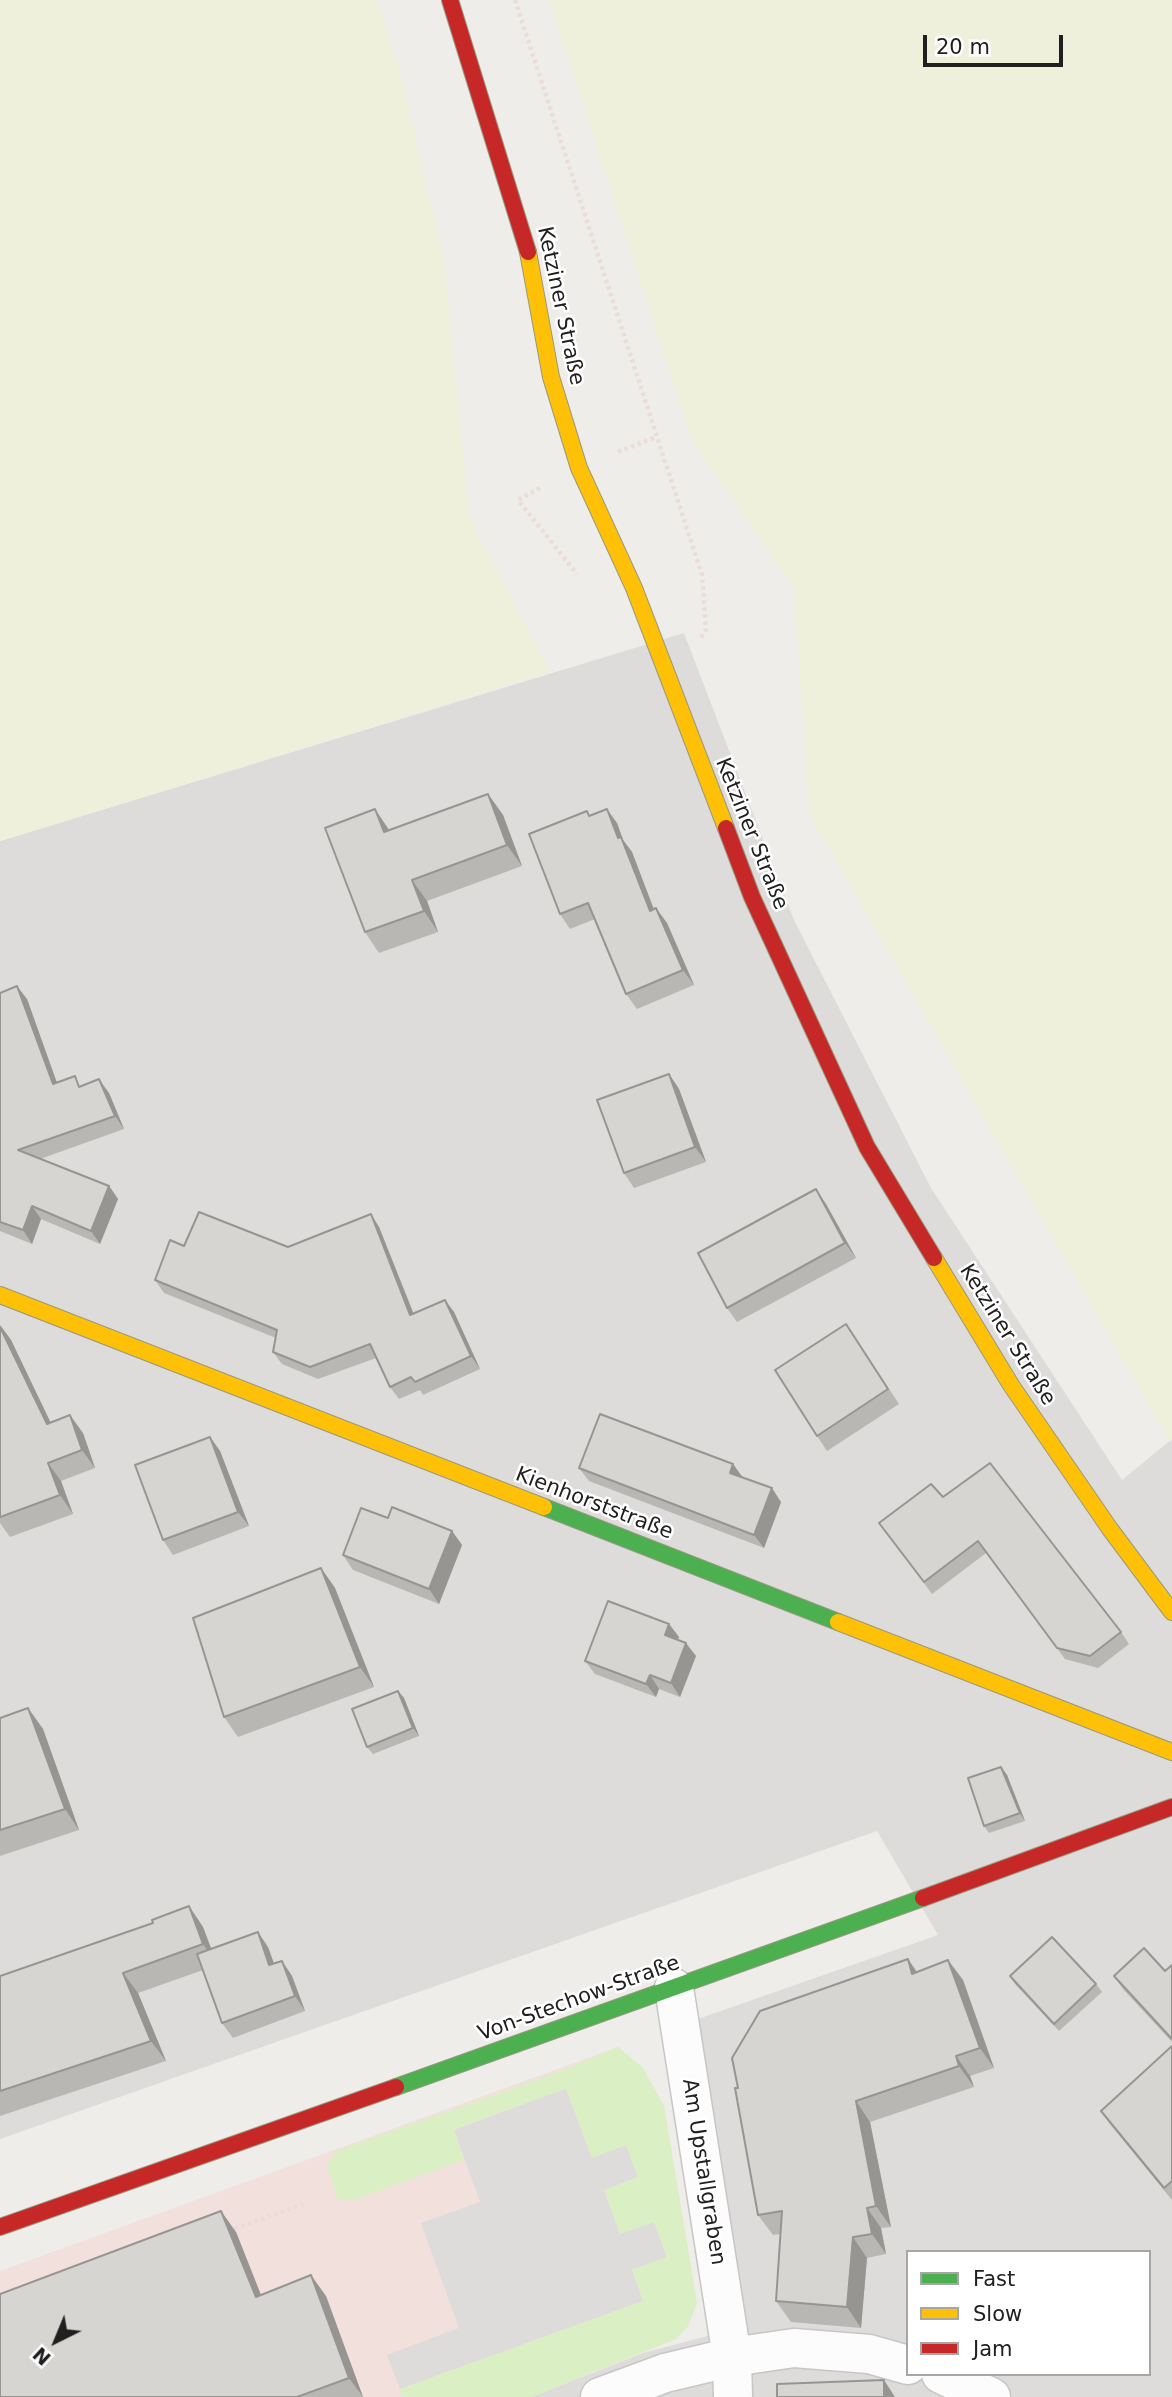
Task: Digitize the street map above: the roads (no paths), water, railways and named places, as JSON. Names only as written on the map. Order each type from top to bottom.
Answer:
[{"type":"street","name":"Ketziner Straße","points":[[450,0],[526,240],[551,377],[579,468],[634,588],[752,897],[867,1147],[1011,1385],[1110,1529],[1172,1612]]},
{"type":"street","name":"Kienhorststraße","points":[[0,1295],[1172,1752]]},
{"type":"street","name":"Von-Stechow-Straße","points":[[0,2227],[674,1988],[1172,1807]]},
{"type":"street","name":"Am Upstallgraben","points":[[674,1988],[732,2357],[733,2397]]},
{"type":"street","points":[[600,2397],[665,2373],[732,2357],[794,2348],[869,2354],[906,2364]]},
{"type":"street","points":[[945,2376],[991,2397]]}]
